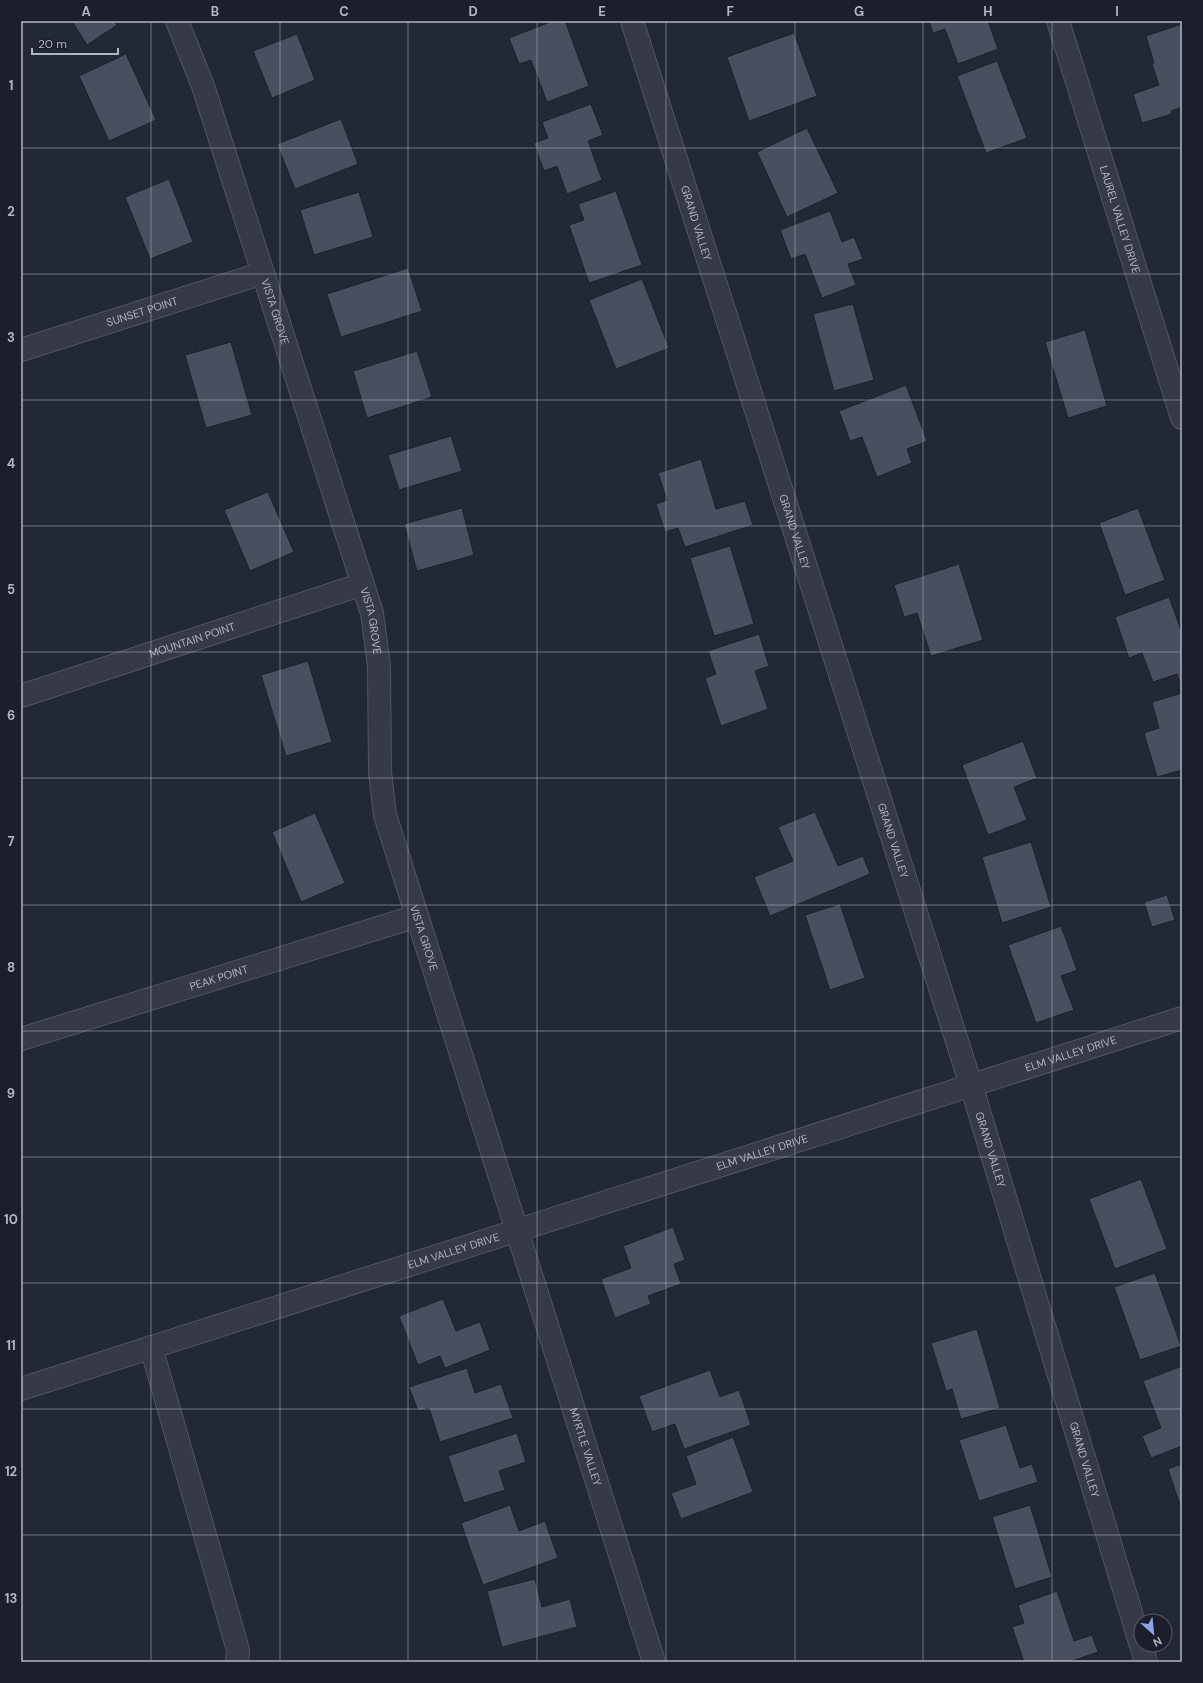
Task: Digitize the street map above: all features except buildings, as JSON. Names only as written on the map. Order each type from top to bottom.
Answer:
[{"type":"street","name":"VISTA GROVE","points":[[176,21],[203,86],[372,613],[379,666],[380,772],[385,815],[518,1231]]},
{"type":"street","name":"GRAND VALLEY","points":[[632,21],[971,1085],[1146,1662]]},
{"type":"street","name":"LAUREL VALLEY DRIVE","points":[[1058,21],[1182,418]]},
{"type":"street","name":"SUNSET POINT","points":[[21,350],[263,273]]},
{"type":"street","name":"MOUNTAIN POINT","points":[[21,696],[363,584]]},
{"type":"street","name":"PEAK POINT","points":[[21,1039],[417,916]]},
{"type":"street","name":"ELM VALLEY DRIVE","points":[[21,1390],[341,1286],[518,1231],[1182,1018]]},
{"type":"street","name":"MYRTLE VALLEY","points":[[518,1231],[654,1662]]},
{"type":"street","points":[[151,1347],[238,1650],[237,1662]]}]
